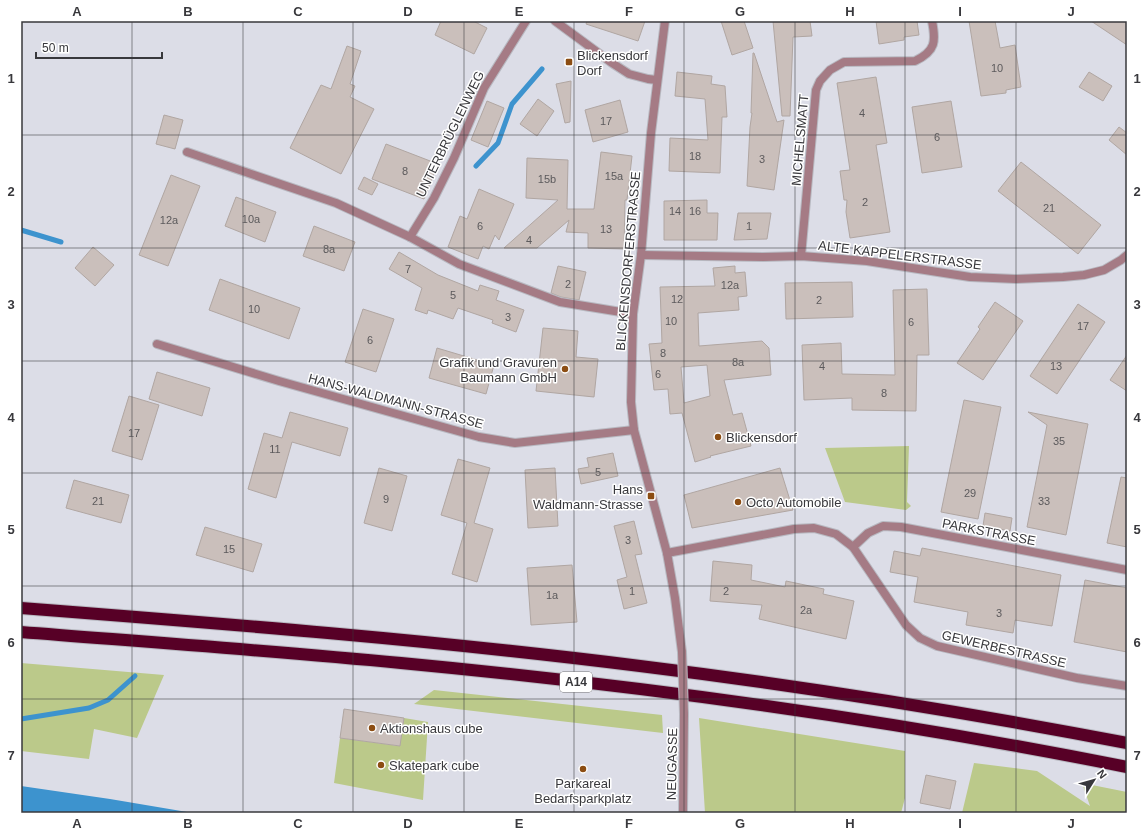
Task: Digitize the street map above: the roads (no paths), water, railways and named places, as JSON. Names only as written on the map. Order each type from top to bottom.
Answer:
[{"type":"highway","name":"A14","points":[[21,608],[422,642],[639,666],[771,683],[901,703],[1127,743]]},
{"type":"highway","name":"A14","points":[[21,632],[401,663],[622,688],[755,705],[920,730],[1047,751],[1127,767]]},
{"type":"street","name":"UNTERBRÜGLENWEG","points":[[410,237],[438,191],[484,88],[526,21]]},
{"type":"street","points":[[555,21],[629,74],[657,80]]},
{"type":"street","name":"BLICKENSDORFERSTRASSE","points":[[664,21],[641,255],[633,314],[631,402],[634,430],[667,553],[675,598],[682,652],[684,714]]},
{"type":"street","name":"MICHELSMATT","points":[[801,256],[816,90],[820,80],[830,70],[844,62],[915,60],[924,56],[930,50],[935,38],[932,21]]},
{"type":"street","points":[[187,152],[336,203],[410,237],[459,264],[560,302],[633,314]]},
{"type":"street","name":"ALTE KAPPELERSTRASSE","points":[[641,255],[763,257],[801,256],[867,261],[970,277],[1016,279],[1084,275],[1104,270],[1127,255]]},
{"type":"street","name":"HANS-WALDMANN-STRASSE","points":[[157,344],[279,381],[479,437],[515,443],[634,430]]},
{"type":"street","name":"PARKSTRASSE","points":[[853,547],[868,533],[883,526],[901,527],[1127,570]]},
{"type":"street","name":"GEWERBESTRASSE","points":[[667,553],[794,529],[814,528],[836,534],[853,547],[906,625],[920,638],[937,646],[1077,678],[1127,686]]},
{"type":"street","name":"NEUGASSE","points":[[683,813],[684,714]]},
{"type":"water","points":[[21,786],[110,799],[193,813],[21,813]]},
{"type":"waterway","points":[[476,166],[498,143],[512,104],[542,69]]},
{"type":"waterway","points":[[21,230],[61,242]]},
{"type":"waterway","points":[[21,719],[89,708],[108,700],[135,676]]},
{"type":"place","name":"Blickensdorf Dorf","points":[[569,62]]},
{"type":"place","name":"Grafik und Gravuren Baumann GmbH","points":[[565,369]]},
{"type":"place","name":"Blickensdorf","points":[[718,437]]},
{"type":"place","name":"Hans Waldmann-Strasse","points":[[651,496]]},
{"type":"place","name":"Octo Automobile","points":[[738,502]]},
{"type":"place","name":"Aktionshaus cube","points":[[372,728]]},
{"type":"place","name":"Skatepark cube","points":[[381,765]]},
{"type":"place","name":"Parkareal Bedarfsparkplatz","points":[[583,769]]}]
